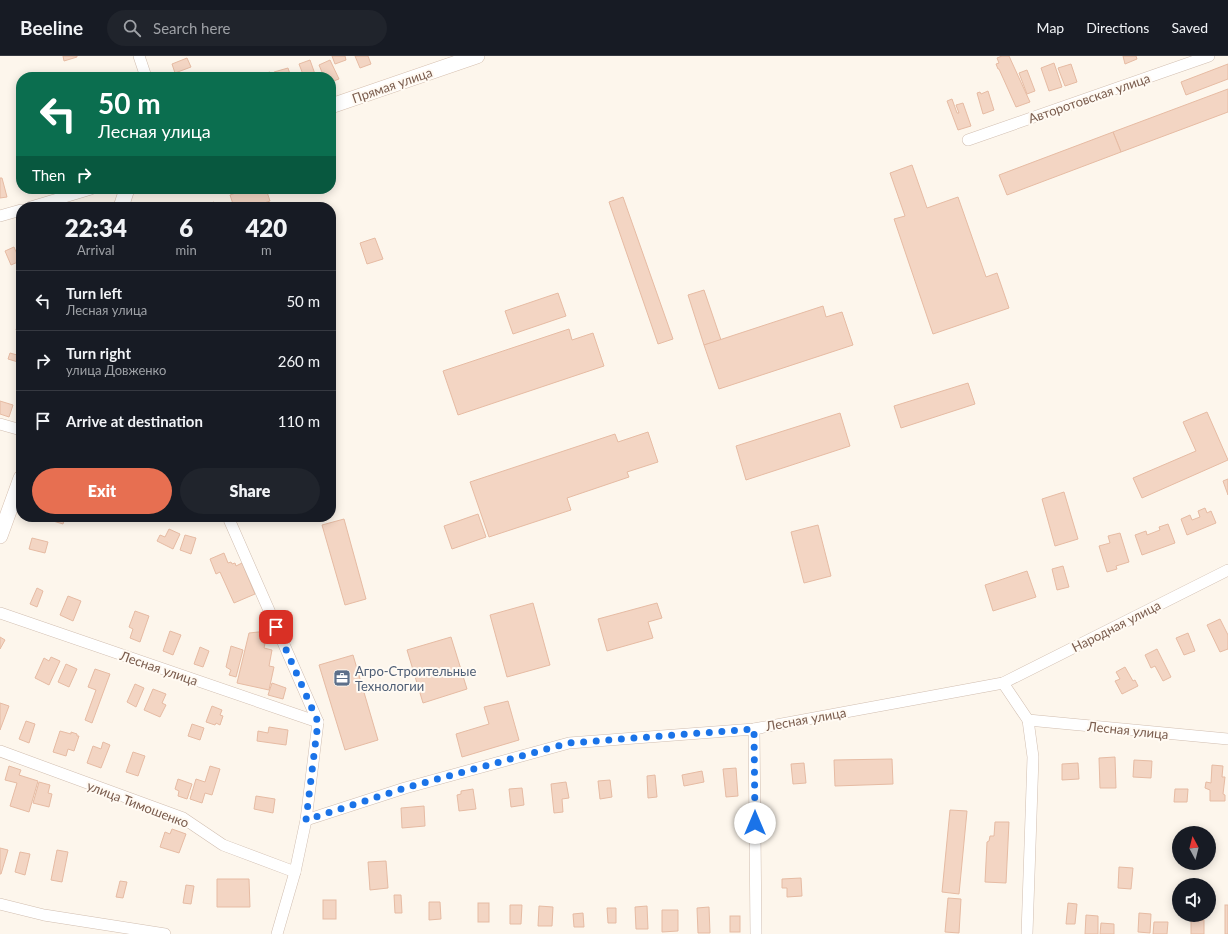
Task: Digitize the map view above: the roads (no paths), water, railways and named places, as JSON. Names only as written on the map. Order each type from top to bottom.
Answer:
[{"type":"street","points":[[139,56],[144,72]]},
{"type":"street","name":"Прямая улица","points":[[336,104],[476,56]]},
{"type":"street","name":"Авторотовская улица","points":[[968,140],[1209,56]]},
{"type":"street","points":[[48,202],[74,194]]},
{"type":"street","points":[[0,216],[16,211]]},
{"type":"street","points":[[0,424],[16,429]]},
{"type":"street","points":[[0,536],[16,492]]},
{"type":"street","points":[[230,522],[318,722],[306,820],[295,872],[277,934]]},
{"type":"street","name":"Народная улица","points":[[1003,683],[1228,570]]},
{"type":"street","name":"Лесная улица","points":[[0,613],[318,722]]},
{"type":"street","points":[[1003,683],[1028,720],[1032,757],[1027,934]]},
{"type":"street","name":"Лесная улица","points":[[306,820],[405,788],[569,743],[754,729],[1003,683]]},
{"type":"street","name":"Лесная улица","points":[[1028,720],[1228,740]]},
{"type":"street","points":[[754,729],[756,934]]},
{"type":"street","name":"улица Тимошенко","points":[[0,751],[183,818],[223,845],[295,872]]},
{"type":"street","points":[[0,904],[44,915],[165,934]]},
{"type":"place","name":"Агро-Строительные Технологии","points":[[342,678]]}]
